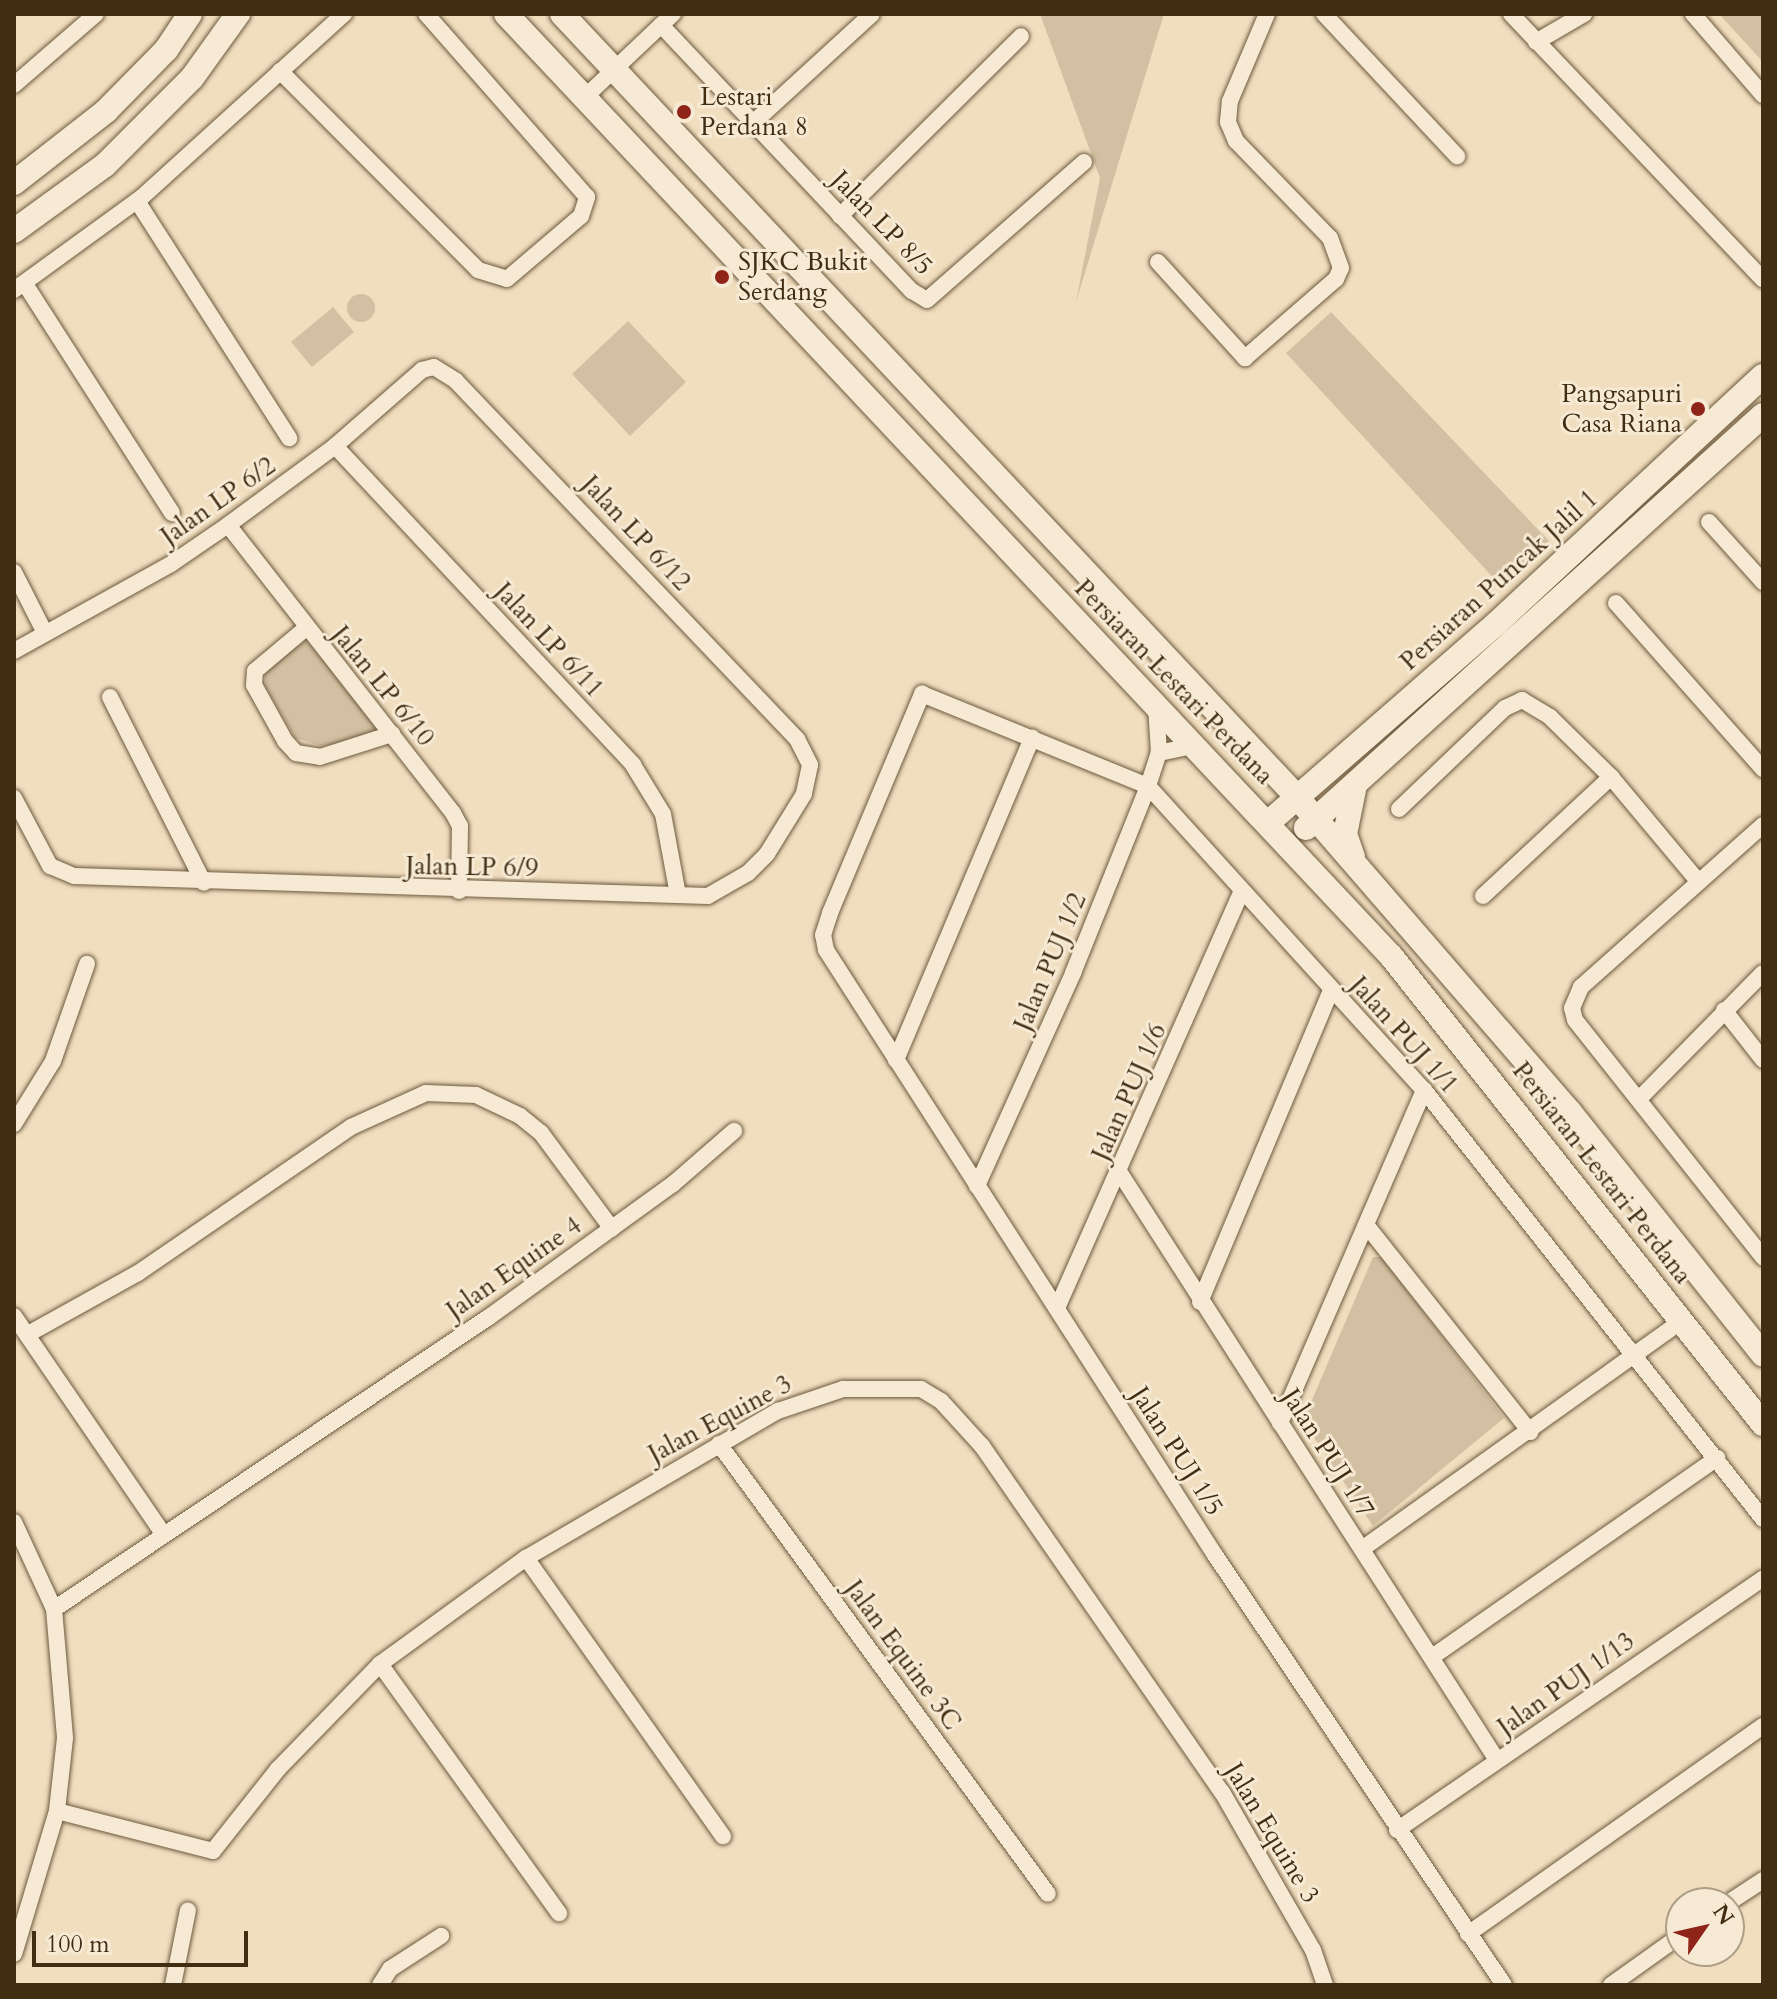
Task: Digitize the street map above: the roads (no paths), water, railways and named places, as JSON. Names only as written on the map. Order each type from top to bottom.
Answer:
[{"type":"main road","points":[[14,183],[106,111],[166,50],[190,14]]},
{"type":"main road","points":[[14,231],[105,165],[192,78],[238,14]]},
{"type":"main road","name":"Persiaran Lestari Perdana","points":[[506,14],[1290,844],[1493,1079],[1763,1424]]},
{"type":"main road","name":"Persiaran Lestari Perdana","points":[[562,14],[1296,796],[1570,1112],[1763,1355]]},
{"type":"main road","name":"Persiaran Puncak Jalil 1","points":[[1269,822],[1497,623],[1763,376]]},
{"type":"main road","points":[[906,440],[935,409]]},
{"type":"main road","points":[[1290,844],[1507,651],[1763,415]]},
{"type":"main road","points":[[1263,761],[1297,771],[1325,770]]},
{"type":"main road","points":[[1355,783],[1345,834],[1356,866]]},
{"type":"street","points":[[14,85],[96,14]]},
{"type":"street","points":[[172,513],[19,287],[137,201],[344,14]]},
{"type":"street","points":[[280,71],[489,277],[514,275],[581,216],[587,197],[578,182],[426,14]]},
{"type":"street","points":[[753,123],[872,14]]},
{"type":"street","points":[[1158,262],[1245,358],[1336,279],[1340,254],[1330,238],[1236,141],[1228,122],[1230,101],[1267,14]]},
{"type":"street","points":[[1324,14],[1457,156]]},
{"type":"street","points":[[1511,14],[1763,280]]},
{"type":"street","points":[[1536,42],[1584,14]]},
{"type":"street","points":[[1693,14],[1763,95]]},
{"type":"street","points":[[583,99],[667,19]]},
{"type":"street","name":"Jalan LP 8/5","points":[[667,19],[753,123],[912,291],[927,300],[1084,162]]},
{"type":"street","points":[[840,216],[1021,36]]},
{"type":"street","points":[[137,201],[289,438]]},
{"type":"street","name":"Jalan LP 6/2","points":[[14,651],[171,564],[335,446],[411,379],[434,367]]},
{"type":"street","name":"Jalan LP 6/12","points":[[434,367],[456,381],[797,739]]},
{"type":"street","name":"Jalan LP 6/11","points":[[335,446],[633,765],[663,814],[678,895]]},
{"type":"street","points":[[1709,522],[1763,582]]},
{"type":"street","name":"Jalan LP 6/10","points":[[228,525],[460,826],[459,891]]},
{"type":"street","points":[[14,572],[45,633]]},
{"type":"street","points":[[1616,603],[1763,769]]},
{"type":"street","points":[[306,628],[255,671],[254,685],[285,741],[296,753],[320,757],[392,734]]},
{"type":"street","name":"Jalan PUJ 1/1","points":[[823,935],[922,694],[1148,786],[1424,1090],[1763,1519]]},
{"type":"street","points":[[110,697],[204,883]]},
{"type":"street","points":[[1399,809],[1505,708],[1522,700],[1550,717],[1611,777],[1698,881]]},
{"type":"street","name":"Jalan PUJ 1/2","points":[[977,1186],[1073,973],[1148,786],[1159,753],[1156,704]]},
{"type":"street","points":[[896,1060],[1032,738]]},
{"type":"street","name":"Jalan LP 6/9","points":[[14,798],[50,866],[74,876],[204,883],[708,896],[729,886],[767,854],[809,780],[810,765],[797,739]]},
{"type":"street","points":[[1159,753],[1196,745]]},
{"type":"street","points":[[1483,896],[1611,777]]},
{"type":"street","points":[[1763,825],[1581,987],[1572,1008],[1575,1020],[1640,1098],[1763,1257]]},
{"type":"street","name":"Jalan PUJ 1/6","points":[[1057,1308],[1120,1173],[1241,892]]},
{"type":"street","name":"Jalan PUJ 1/5","points":[[823,935],[826,950],[977,1186],[1397,1830],[1504,1985]]},
{"type":"street","points":[[14,1124],[53,1061],[87,964]]},
{"type":"street","points":[[1640,1098],[1763,973]]},
{"type":"street","points":[[1200,1302],[1331,990]]},
{"type":"street","points":[[1724,1010],[1763,1060]]},
{"type":"street","points":[[1280,1423],[1424,1090]]},
{"type":"street","name":"Jalan Equine 4","points":[[30,1333],[138,1273],[351,1127],[426,1093],[476,1095],[520,1116],[541,1133],[612,1229],[54,1609]]},
{"type":"street","points":[[612,1229],[734,1131]]},
{"type":"street","name":"Jalan PUJ 1/7","points":[[1120,1173],[1497,1760]]},
{"type":"street","points":[[1367,1226],[1530,1432]]},
{"type":"street","points":[[14,1316],[30,1333],[163,1534]]},
{"type":"street","points":[[1362,1549],[1682,1321]]},
{"type":"street","name":"Jalan Equine 3","points":[[57,1811],[213,1851],[278,1769],[380,1664],[526,1558],[778,1411],[843,1389],[921,1389],[941,1401],[1013,1488],[1222,1792],[1313,1950],[1325,1985]]},
{"type":"street","name":"Jalan Equine 3C","points":[[719,1444],[1048,1894]]},
{"type":"street","points":[[1432,1657],[1717,1458]]},
{"type":"street","points":[[14,1522],[54,1609],[65,1738],[57,1811],[14,1954]]},
{"type":"street","points":[[526,1558],[723,1836]]},
{"type":"street","name":"Jalan PUJ 1/13","points":[[1397,1830],[1763,1578]]},
{"type":"street","points":[[380,1664],[559,1913]]},
{"type":"street","points":[[1468,1934],[1763,1726]]},
{"type":"street","points":[[1745,1892],[1763,1880]]},
{"type":"street","points":[[173,1985],[188,1910]]},
{"type":"street","points":[[380,1985],[390,1969],[441,1936]]},
{"type":"street","points":[[1611,1985],[1665,1946]]},
{"type":"place","name":"Lestari Perdana 8","points":[[684,112]]},
{"type":"place","name":"SJKC Bukit Serdang","points":[[722,277]]},
{"type":"place","name":"Pangsapuri Casa Riana","points":[[1698,409]]}]
